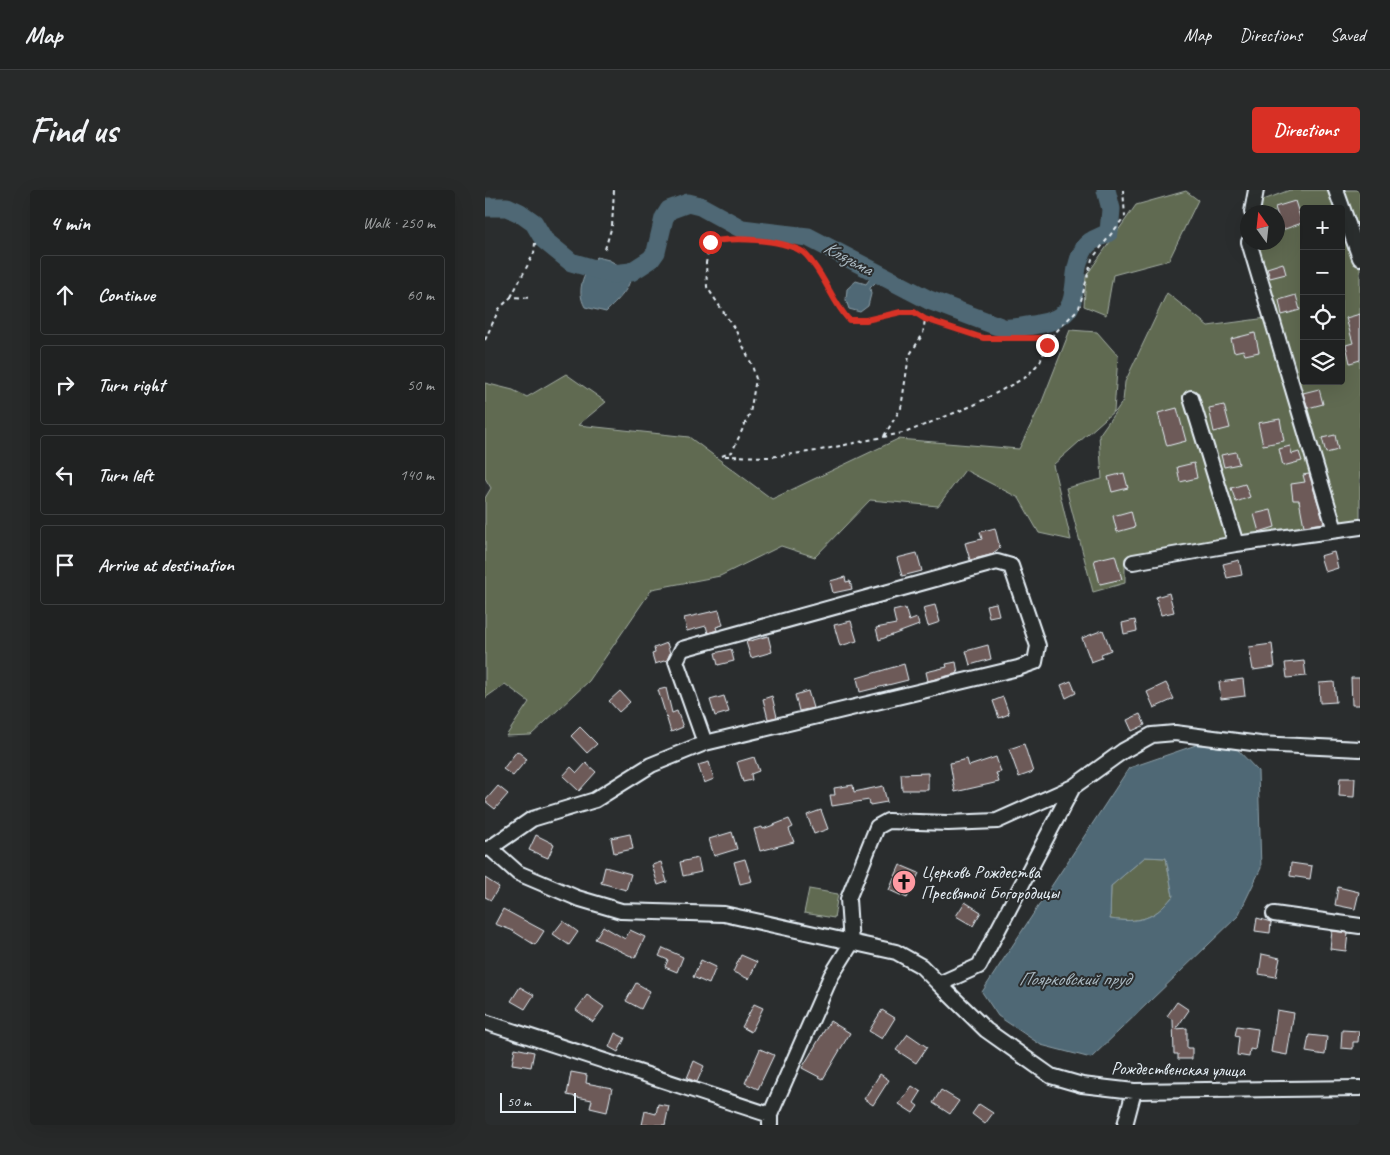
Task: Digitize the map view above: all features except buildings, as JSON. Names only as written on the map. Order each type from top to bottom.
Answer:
[{"type":"street","points":[[1253,205],[1256,190]]},
{"type":"street","points":[[1336,190],[1360,258]]},
{"type":"street","points":[[1251,250],[1335,530]]},
{"type":"street","points":[[1191,398],[1236,544]]},
{"type":"street","points":[[1133,562],[1236,544],[1360,527]]},
{"type":"street","points":[[488,848],[532,819],[595,800],[651,765],[705,743],[1018,668],[1035,662],[1038,646],[1011,566],[997,562],[683,649],[676,660],[705,743]]},
{"type":"street","points":[[485,1022],[770,1120],[831,976],[851,944],[848,899],[877,827],[889,821],[948,823],[997,821],[1073,787],[1123,751],[1152,736],[1175,733],[1260,744],[1360,749]]},
{"type":"street","points":[[939,984],[979,966],[1073,787]]},
{"type":"street","name":"Рождественская улица","points":[[488,848],[518,873],[577,898],[621,910],[724,914],[851,944],[896,952],[921,966],[986,1030],[1051,1076],[1082,1085],[1133,1091],[1360,1088]]},
{"type":"street","points":[[1274,914],[1360,926]]},
{"type":"street","points":[[1125,1125],[1133,1091]]},
{"type":"path","points":[[605,249],[612,226],[613,190]]},
{"type":"path","points":[[1050,338],[983,338],[925,319],[914,312],[866,320],[849,320],[841,311],[814,265],[802,251],[775,244],[744,240],[725,239],[710,242],[706,262],[707,287],[736,331],[756,379],[749,413],[732,452],[722,456],[770,457],[797,454],[907,432],[1000,393],[1034,370],[1040,362],[1050,338],[1079,308],[1092,259],[1125,216],[1123,190]]},
{"type":"path","points":[[485,340],[499,309],[511,297],[534,253],[535,243]]},
{"type":"path","points":[[511,297],[532,298]]},
{"type":"path","points":[[884,436],[901,408],[909,356],[923,334],[925,319]]},
{"type":"green space","points":[[1290,190],[1360,190],[1360,523],[1125,558],[1125,583],[1093,592],[1066,488],[1102,479],[1099,435],[1123,401],[1125,382],[1167,293],[1208,326],[1274,317],[1259,250],[1285,250],[1285,205],[1258,205],[1258,202]]},
{"type":"green space","points":[[1186,191],[1198,200],[1169,260],[1113,275],[1106,315],[1084,306],[1086,276],[1136,205]]},
{"type":"green space","points":[[1070,330],[1097,332],[1118,356],[1114,411],[1053,465],[1071,540],[1039,533],[1019,498],[965,470],[938,506],[870,500],[815,557],[781,546],[720,576],[652,589],[589,681],[531,735],[506,736],[529,702],[505,684],[485,698],[485,498],[491,488],[485,478],[485,383],[513,390],[527,397],[566,374],[606,402],[578,425],[689,437],[772,499],[898,439],[1019,449],[1041,404]]},
{"type":"green space","points":[[1145,857],[1166,858],[1173,896],[1159,910],[1145,918],[1138,920],[1110,919],[1111,886]]},
{"type":"green space","points":[[809,889],[838,894],[834,918],[804,913]]},
{"type":"water","points":[[597,257],[609,260],[631,272],[631,278],[626,289],[606,312],[585,307],[581,294],[585,274]]},
{"type":"water","points":[[875,272],[882,276],[870,288],[871,294],[868,306],[860,312],[849,309],[846,300],[847,289],[856,281],[866,284]]},
{"type":"water","name":"Поярковский пруд","points":[[1196,745],[1236,748],[1258,771],[1261,868],[1238,916],[1091,1058],[1041,1045],[998,1016],[982,992],[1129,768]],"holes":[[[1145,857],[1166,858],[1173,896],[1166,904],[1152,915],[1138,920],[1110,919],[1111,886]]]},
{"type":"waterway","name":"Клязьма","points":[[485,207],[507,207],[520,213],[534,223],[544,240],[571,262],[612,274],[631,272],[651,259],[656,252],[664,218],[669,210],[688,203],[700,206],[742,229],[808,237],[929,300],[1003,328],[1012,328],[1054,320],[1064,313],[1070,305],[1076,273],[1084,249],[1092,241],[1109,232],[1111,209],[1106,190]]},
{"type":"place","name":"Церковь Рождества Пресвятой Богородицы","points":[[904,882]]},
{"type":"route","points":[[710,242],[725,239],[744,240],[775,244],[802,251],[814,265],[841,311],[849,320],[866,320],[883,315],[914,312],[925,319],[983,338],[1014,340],[1040,337],[1050,338],[1047,345]]}]
